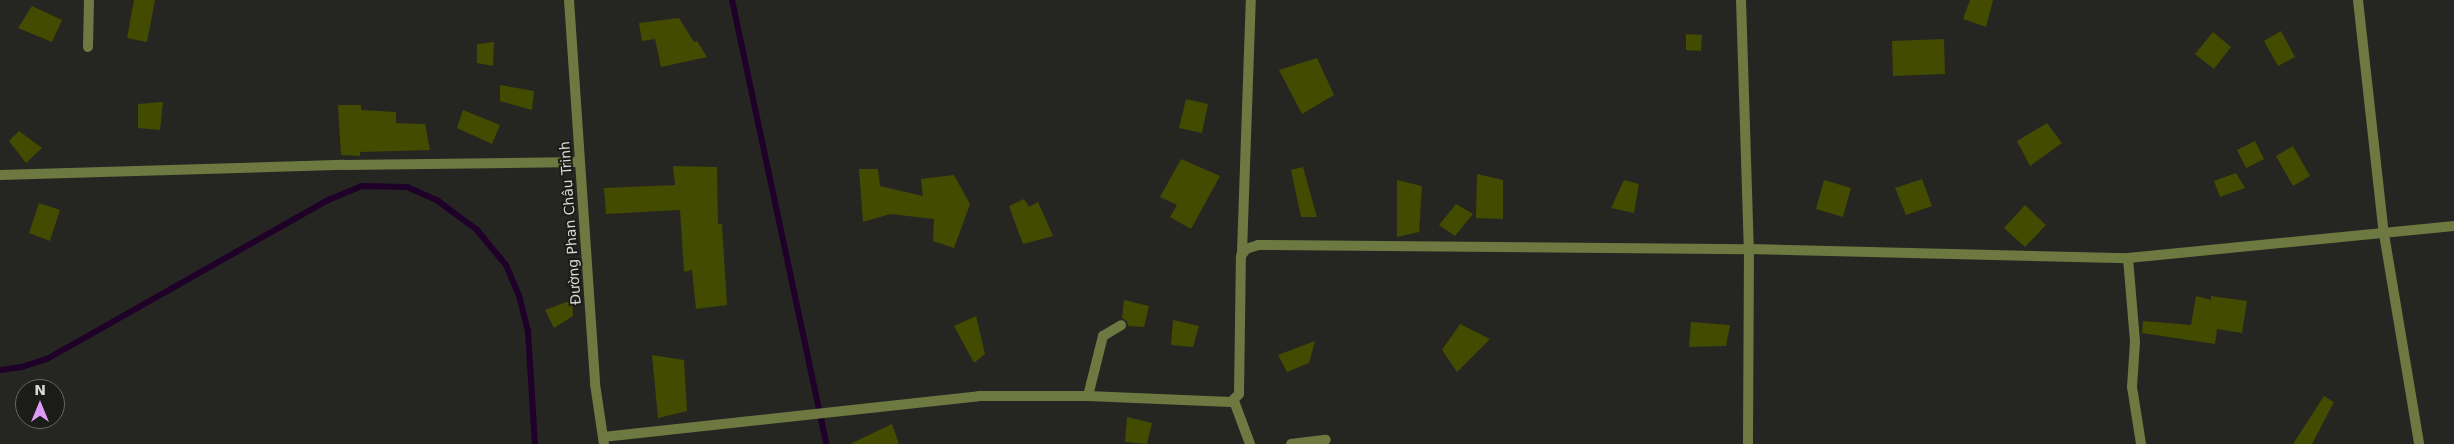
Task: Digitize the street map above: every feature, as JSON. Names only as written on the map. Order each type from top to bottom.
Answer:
[{"type":"street","points":[[88,48],[89,0]]},
{"type":"street","name":"Đường Phan Châu Trinh","points":[[569,0],[595,384],[604,440]]},
{"type":"street","points":[[1234,401],[1239,394],[1251,0]]},
{"type":"street","points":[[1741,0],[1749,249],[1748,444]]},
{"type":"street","points":[[2358,0],[2384,234],[2419,444]]},
{"type":"street","points":[[0,175],[344,165],[580,162]]},
{"type":"street","points":[[1242,252],[1258,245],[1749,249],[2128,258],[2454,226]]},
{"type":"street","points":[[2128,258],[2135,342],[2132,387],[2141,444]]},
{"type":"street","points":[[1088,396],[1104,336],[1121,325]]},
{"type":"street","points":[[604,440],[814,413],[979,396],[1088,396],[1234,401]]},
{"type":"street","points":[[1234,401],[1250,444]]},
{"type":"street","points":[[1291,444],[1326,440]]},
{"type":"building","points":[[134,0],[155,0],[147,42],[127,38]]},
{"type":"building","points":[[1970,0],[1993,0],[1986,27],[1963,19]]},
{"type":"building","points":[[32,6],[62,20],[52,42],[18,28]]},
{"type":"building","points":[[679,18],[694,42],[697,41],[707,57],[661,67],[655,39],[642,41],[639,23]]},
{"type":"building","points":[[2281,31],[2295,57],[2278,66],[2264,41]]},
{"type":"building","points":[[2213,32],[2231,47],[2214,69],[2195,54]]},
{"type":"building","points":[[1686,34],[1702,35],[1701,51],[1686,50]]},
{"type":"building","points":[[1944,39],[1945,74],[1893,76],[1892,41]]},
{"type":"building","points":[[494,42],[493,66],[477,63],[477,44]]},
{"type":"building","points":[[1317,58],[1334,95],[1302,114],[1279,70]]},
{"type":"building","points":[[500,85],[534,91],[532,110],[500,101]]},
{"type":"building","points":[[1186,99],[1208,104],[1202,133],[1179,128]]},
{"type":"building","points":[[163,102],[160,130],[138,128],[138,104]]},
{"type":"building","points":[[338,105],[361,105],[361,110],[396,112],[396,123],[425,124],[430,150],[360,152],[360,156],[341,155]]},
{"type":"building","points":[[463,110],[500,125],[492,144],[457,128]]},
{"type":"building","points":[[2047,123],[2062,143],[2030,166],[2017,141]]},
{"type":"building","points":[[19,131],[42,148],[26,163],[9,141]]},
{"type":"building","points":[[2255,141],[2264,159],[2246,168],[2237,150]]},
{"type":"building","points":[[2293,146],[2310,176],[2293,186],[2276,156]]},
{"type":"building","points":[[1181,159],[1220,176],[1191,229],[1170,217],[1177,205],[1160,197]]},
{"type":"building","points":[[673,166],[717,167],[718,224],[722,224],[727,305],[696,309],[692,270],[684,272],[680,210],[606,214],[604,188],[675,185]]},
{"type":"building","points":[[1303,167],[1317,217],[1301,217],[1291,170]]},
{"type":"building","points":[[859,169],[878,169],[880,186],[923,196],[921,179],[954,175],[970,204],[954,248],[933,241],[934,219],[890,214],[863,222]]},
{"type":"building","points":[[2236,173],[2245,188],[2220,197],[2214,181]]},
{"type":"building","points":[[1477,174],[1503,180],[1503,219],[1476,218]]},
{"type":"building","points":[[1922,179],[1932,206],[1906,215],[1895,188]]},
{"type":"building","points":[[1397,180],[1422,186],[1419,232],[1397,237]]},
{"type":"building","points":[[1624,180],[1639,184],[1634,213],[1611,208]]},
{"type":"building","points":[[1824,180],[1851,188],[1843,217],[1816,209]]},
{"type":"building","points":[[1024,199],[1029,207],[1038,202],[1053,236],[1023,244],[1009,206]]},
{"type":"building","points":[[39,203],[60,210],[50,241],[29,233]]},
{"type":"building","points":[[1456,204],[1473,214],[1455,236],[1439,225]]},
{"type":"building","points":[[2025,205],[2046,225],[2025,247],[2004,228]]},
{"type":"building","points":[[2196,296],[2211,300],[2211,296],[2247,301],[2242,333],[2217,329],[2215,344],[2142,333],[2143,321],[2191,325]]},
{"type":"building","points":[[572,300],[573,316],[554,328],[545,310]]},
{"type":"building","points":[[1124,300],[1149,306],[1144,327],[1128,326],[1127,321],[1122,318]]},
{"type":"building","points":[[976,316],[985,354],[974,363],[954,326]]},
{"type":"building","points":[[1173,320],[1199,326],[1193,347],[1171,345]]},
{"type":"building","points":[[1691,322],[1730,325],[1726,346],[1689,347]]},
{"type":"building","points":[[1460,324],[1490,339],[1457,372],[1442,350]]},
{"type":"building","points":[[1315,341],[1309,363],[1287,372],[1278,355]]},
{"type":"building","points":[[652,355],[684,360],[687,411],[658,418]]},
{"type":"building","points":[[2324,396],[2334,402],[2312,444],[2293,444]]},
{"type":"building","points":[[1127,417],[1152,423],[1147,444],[1125,442]]},
{"type":"building","points":[[892,424],[899,444],[850,444]]},
{"type":"waterway","points":[[732,0],[826,444]]},
{"type":"waterway","points":[[0,370],[22,367],[47,359],[326,201],[361,186],[407,187],[438,201],[477,230],[506,265],[519,295],[528,331],[535,444]]}]
